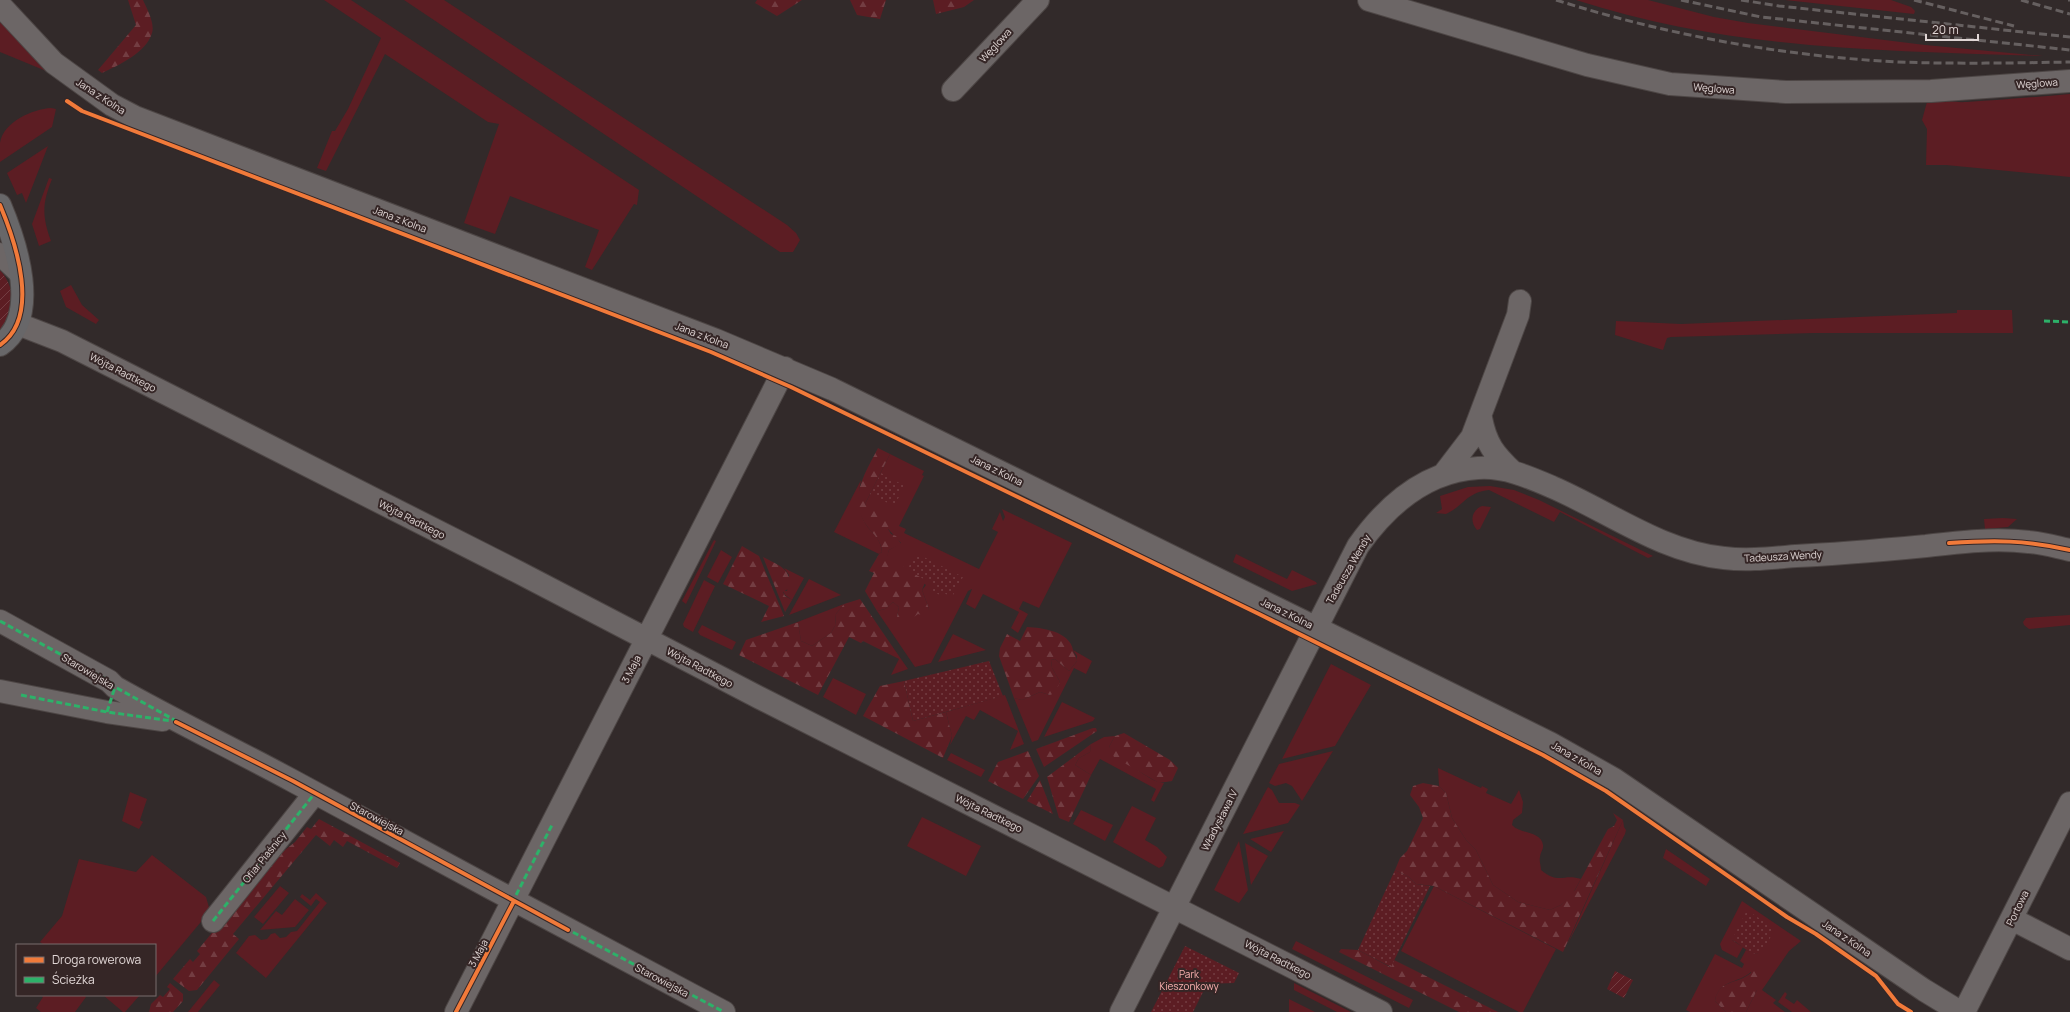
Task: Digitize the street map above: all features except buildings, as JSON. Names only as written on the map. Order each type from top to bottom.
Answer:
[{"type":"main road","points":[[0,205],[10,232],[20,273],[22,295],[22,313],[18,324],[5,342],[0,345]]},
{"type":"street","name":"Węglowa","points":[[953,90],[1038,0]]},
{"type":"street","name":"Węglowa","points":[[1369,0],[1588,65],[1670,84],[1786,92],[1931,91],[2070,82]]},
{"type":"street","name":"Jana z Kolna","points":[[0,6],[54,63],[66,73],[112,105],[135,117],[785,368],[832,389],[1550,743],[1614,779],[1924,990],[1960,1012]]},
{"type":"street","points":[[0,254],[20,273]]},
{"type":"street","name":"Tadeusza Wendy","points":[[1443,475],[1468,446],[1481,418],[1518,315],[1520,301]]},
{"type":"street","name":"Wójta Radtkego","points":[[18,324],[62,341],[647,638],[789,713],[1174,906],[1381,1012]]},
{"type":"street","name":"3 Maja","points":[[456,1012],[785,368]]},
{"type":"street","name":"Tadeusza Wendy","points":[[1481,418],[1484,436],[1491,449],[1513,472]]},
{"type":"street","name":"Tadeusza Wendy","points":[[1316,627],[1348,564],[1369,531],[1402,497],[1414,488],[1443,475],[1462,469],[1480,468],[1513,472],[1572,495],[1650,536],[1688,551],[1723,558],[1757,559],[1825,555],[1995,540],[2027,542],[2070,550]]},
{"type":"street","name":"Starowiejska","points":[[0,621],[109,681],[115,687],[176,722],[315,793],[514,901],[724,1012]]},
{"type":"street","name":"Władysława IV","points":[[1121,1012],[1316,627]]},
{"type":"street","points":[[107,712],[115,687]]},
{"type":"street","name":"Starowiejska","points":[[0,691],[107,712],[176,722]]},
{"type":"street","name":"Ofiar Piaśnicy","points":[[213,921],[315,793]]},
{"type":"street","name":"Portowa","points":[[1964,1012],[2070,803]]},
{"type":"street","points":[[2012,919],[2070,949]]},
{"type":"green space","points":[[128,0],[143,0],[152,21],[152,33],[144,47],[131,58],[102,73],[98,70],[136,25]]},
{"type":"green space","points":[[324,0],[351,0],[639,190],[637,205],[634,204],[592,270],[585,267],[599,230],[510,196],[495,234],[464,223],[499,124],[488,122],[385,54],[326,171],[317,168],[332,131],[335,131],[348,109],[381,38]]},
{"type":"green space","points":[[404,0],[444,0],[787,225],[796,233],[800,240],[793,252],[780,252]]},
{"type":"green space","points":[[757,0],[802,0],[777,16],[755,3]]},
{"type":"green space","points":[[850,0],[886,0],[880,19],[857,15]]},
{"type":"green space","points":[[933,0],[974,0],[964,7],[936,14]]},
{"type":"green space","points":[[1576,0],[1648,0],[1714,17],[1748,23],[1925,45],[2043,56],[1925,52],[1808,45],[1692,29],[1634,17]]},
{"type":"green space","points":[[1785,0],[1891,0],[1911,7],[1915,11],[1914,14]]},
{"type":"green space","points":[[0,21],[51,73],[0,52]]},
{"type":"green space","points":[[2070,94],[2070,177],[1946,165],[1926,165],[1927,129],[1922,120],[1927,102],[1967,102]]},
{"type":"green space","points":[[51,108],[56,109],[52,127],[0,162],[0,143],[2,136],[7,129],[20,118],[28,114]]},
{"type":"green space","points":[[48,146],[26,203],[22,193],[17,195],[7,173]]},
{"type":"green space","points":[[49,178],[52,179],[46,196],[44,210],[51,241],[39,246],[32,224]]},
{"type":"green space","points":[[0,270],[6,278],[10,288],[13,305],[10,316],[0,333]]},
{"type":"green space","points":[[71,285],[82,305],[99,320],[96,324],[66,307],[60,291]]},
{"type":"green space","points":[[1957,310],[2012,310],[2013,333],[1814,333],[1671,337],[1667,338],[1663,350],[1615,335],[1616,321],[1681,324],[1957,313]]},
{"type":"green space","points":[[878,448],[890,454],[865,504],[891,519],[888,529],[891,534],[896,536],[901,544],[889,550],[887,557],[926,580],[922,590],[929,609],[925,616],[918,614],[910,620],[897,617],[899,607],[893,602],[885,609],[877,611],[865,591],[874,573],[869,571],[879,554],[882,552],[879,541],[861,516],[858,506],[858,496],[868,467]]},
{"type":"green space","points":[[890,454],[924,471],[922,475],[924,476],[899,526],[906,529],[904,533],[979,569],[998,532],[992,529],[1000,512],[1003,521],[1005,517],[1002,509],[1072,543],[1039,608],[1023,601],[1019,609],[1028,614],[1018,633],[1011,628],[1019,612],[983,594],[975,609],[966,604],[972,589],[968,591],[931,663],[915,667],[877,611],[885,609],[893,602],[899,607],[897,617],[918,614],[929,609],[922,590],[926,585],[907,570],[886,558],[889,550],[901,543],[865,504]]},
{"type":"green space","points":[[881,473],[905,486],[894,506],[870,494]]},
{"type":"green space","points":[[861,480],[859,504],[861,515],[867,526],[880,543],[882,552],[879,554],[834,532]]},
{"type":"green space","points":[[1490,486],[1514,490],[1539,500],[1653,556],[1648,558],[1560,512],[1554,522],[1489,490],[1475,494],[1446,514],[1436,513],[1442,509],[1440,496],[1468,487]]},
{"type":"green space","points":[[1482,506],[1491,507],[1480,529],[1477,530],[1472,520],[1476,510]]},
{"type":"green space","points":[[1984,519],[2017,519],[2008,527],[1985,529]]},
{"type":"green space","points":[[714,540],[716,541],[686,604],[682,601]]},
{"type":"green space","points":[[742,546],[759,556],[784,616],[761,622],[769,606],[723,584]]},
{"type":"green space","points":[[721,550],[732,557],[718,583],[707,577]]},
{"type":"green space","points":[[916,553],[963,577],[952,597],[942,592],[940,595],[930,590],[933,584],[907,570]]},
{"type":"green space","points":[[1236,554],[1287,579],[1292,570],[1316,582],[1317,584],[1292,591],[1233,562]]},
{"type":"green space","points":[[763,557],[783,568],[790,580],[791,587],[783,592],[785,596],[792,600],[785,612]]},
{"type":"green space","points":[[784,568],[804,578],[792,600],[785,595],[783,591],[787,591],[789,575]]},
{"type":"green space","points":[[809,579],[841,595],[789,615]]},
{"type":"green space","points":[[704,580],[715,586],[693,632],[684,627],[683,624]]},
{"type":"green space","points":[[860,599],[892,646],[893,650],[887,653],[863,641],[861,643],[849,637],[818,695],[739,655],[746,640],[795,623],[798,623],[801,641],[812,646],[831,633],[835,626],[836,614],[844,604]]},
{"type":"green space","points":[[844,604],[836,614],[835,626],[831,633],[812,646],[801,641],[798,623],[795,623]]},
{"type":"green space","points":[[2070,615],[2070,625],[2029,629],[2023,622],[2026,618]]},
{"type":"green space","points":[[702,625],[736,642],[732,650],[700,635],[698,632]]},
{"type":"green space","points":[[1027,627],[1040,628],[1061,635],[1071,644],[1077,661],[1069,671],[1055,659],[1051,660],[1052,668],[1060,682],[1055,693],[1050,695],[1040,692],[1022,700],[1014,698],[999,656],[1000,648],[1007,634],[1020,641]]},
{"type":"green space","points":[[953,634],[986,650],[938,662]]},
{"type":"green space","points":[[892,646],[908,669],[891,675],[899,659],[887,653],[892,650]]},
{"type":"green space","points":[[1073,650],[1092,661],[1086,674],[1074,668],[1038,740],[1032,742],[1014,698],[1022,700],[1040,692],[1050,695],[1060,682],[1052,668],[1051,660],[1055,659],[1069,671],[1077,661],[1077,656]]},
{"type":"green space","points":[[989,661],[1003,696],[913,721],[904,681]]},
{"type":"green space","points":[[1331,664],[1371,685],[1335,746],[1282,759]]},
{"type":"green space","points":[[833,678],[866,694],[856,715],[823,697]]},
{"type":"green space","points":[[904,681],[913,721],[946,712],[952,736],[943,758],[863,716],[880,686]]},
{"type":"green space","points":[[1005,695],[1024,744],[1010,750],[1018,731],[980,710],[974,720],[966,716],[950,745],[952,736],[946,712]]},
{"type":"green space","points":[[1062,702],[1095,718],[1093,721],[1044,737]]},
{"type":"green space","points":[[1096,728],[1097,731],[1044,767],[1036,749]]},
{"type":"green space","points":[[1124,733],[1170,760],[1178,768],[1172,781],[1159,783],[1114,757],[1109,747],[1115,736]]},
{"type":"green space","points":[[1115,736],[1109,747],[1128,763],[1151,779],[1164,783],[1154,802],[1151,800],[1156,789],[1100,759],[1091,775],[1075,765],[1079,758],[1090,752],[1091,744],[1104,737]]},
{"type":"green space","points":[[1091,744],[1090,752],[1079,758],[1075,765],[1091,775],[1069,822],[1059,818],[1047,777]]},
{"type":"green space","points":[[1028,751],[1039,776],[1023,799],[988,781],[998,762]]},
{"type":"green space","points":[[1333,751],[1302,801],[1292,786],[1286,783],[1275,786],[1269,783],[1279,764]]},
{"type":"green space","points":[[951,753],[985,770],[981,777],[947,760]]},
{"type":"green space","points":[[1438,768],[1481,788],[1482,786],[1488,789],[1486,793],[1511,804],[1519,790],[1523,802],[1522,813],[1513,820],[1512,825],[1538,837],[1541,840],[1543,846],[1540,856],[1541,870],[1552,877],[1570,877],[1581,879],[1572,895],[1561,905],[1550,910],[1518,902],[1493,885],[1476,850],[1466,840],[1452,818],[1446,793],[1439,786]]},
{"type":"green space","points":[[1040,780],[1053,814],[1027,801]]},
{"type":"green space","points":[[1423,783],[1439,786],[1446,793],[1452,818],[1466,840],[1476,850],[1493,885],[1518,902],[1550,910],[1561,905],[1575,890],[1608,829],[1614,826],[1617,820],[1613,813],[1623,820],[1563,952],[1434,886],[1416,884],[1409,877],[1395,870],[1400,858],[1407,851],[1423,818],[1419,807],[1410,795],[1413,786]]},
{"type":"green space","points":[[1268,787],[1272,790],[1279,803],[1295,803],[1300,805],[1288,823],[1243,834]]},
{"type":"green space","points":[[130,792],[147,799],[140,820],[143,822],[139,829],[122,821]]},
{"type":"green space","points":[[1132,806],[1156,818],[1145,840],[1157,847],[1167,857],[1163,866],[1159,868],[1113,842]]},
{"type":"green space","points":[[1081,810],[1113,825],[1105,841],[1073,824]]},
{"type":"green space","points":[[922,817],[981,846],[966,876],[907,846]]},
{"type":"green space","points":[[319,819],[400,863],[397,868],[347,841],[343,847],[334,840],[330,846],[316,835],[233,934],[239,939],[197,990],[189,991],[173,979],[190,959],[193,962],[200,954],[197,951],[271,861],[295,842],[307,827],[311,829]]},
{"type":"green space","points":[[1623,820],[1626,830],[1625,834],[1567,945]]},
{"type":"green space","points":[[1284,831],[1271,852],[1250,839]]},
{"type":"green space","points":[[1239,841],[1248,890],[1239,903],[1214,890]]},
{"type":"green space","points":[[1245,843],[1268,856],[1251,885]]},
{"type":"green space","points":[[1666,849],[1710,879],[1706,886],[1663,858]]},
{"type":"green space","points":[[152,855],[206,897],[210,911],[156,976],[156,944],[43,944],[40,942],[62,916],[79,859],[136,872]]},
{"type":"green space","points":[[1395,870],[1409,877],[1416,884],[1430,886],[1391,967],[1358,950]]},
{"type":"green space","points":[[280,886],[289,893],[263,924],[254,917]]},
{"type":"green space","points":[[1434,886],[1556,949],[1523,1012],[1519,1012],[1401,951]]},
{"type":"green space","points":[[316,893],[327,903],[266,978],[236,953],[249,936],[255,935],[261,940],[267,939],[271,934],[275,933],[280,938],[286,937],[291,932],[297,931],[320,902],[316,899],[311,906],[300,897],[302,894],[310,900]]},
{"type":"green space","points":[[295,899],[309,910],[295,927],[260,930],[276,911],[282,915]]},
{"type":"green space","points":[[1742,901],[1801,941],[1789,951],[1762,990],[1776,1000],[1773,1003],[1785,1012],[1746,1012],[1757,990],[1751,972],[1720,989],[1715,1001],[1726,1012],[1690,1012],[1686,1010],[1715,954],[1742,968],[1744,964],[1740,961],[1746,950],[1757,954],[1765,946],[1732,940],[1743,947],[1737,958],[1722,950],[1720,944]]},
{"type":"green space","points":[[1747,910],[1772,927],[1768,942],[1764,949],[1757,954],[1750,952],[1732,940]]},
{"type":"green space","points":[[1296,941],[1413,1000],[1409,1008],[1292,949]]},
{"type":"green space","name":"Park Kieszonkowy","points":[[1185,946],[1239,973],[1234,983],[1207,984],[1193,1012],[1151,1012]]},
{"type":"green space","points":[[1341,949],[1358,950],[1390,967],[1394,960],[1498,1012],[1459,1012],[1339,952]]},
{"type":"green space","points":[[1760,967],[1763,970],[1757,990],[1746,1012],[1726,1012],[1715,1001],[1722,987],[1743,978]]},
{"type":"green space","points":[[1615,971],[1633,980],[1624,998],[1607,989]]},
{"type":"green space","points":[[214,980],[220,985],[198,1012],[188,1012]]},
{"type":"green space","points":[[170,983],[183,994],[183,1001],[173,1012],[149,1012],[151,1004],[160,995],[163,997],[170,989],[167,987]]},
{"type":"green space","points":[[1294,983],[1351,1012],[1337,1012],[1294,990]]},
{"type":"green space","points":[[1785,992],[1787,994],[1785,998],[1794,1004],[1797,1000],[1811,1012],[1792,1012],[1778,1002]]},
{"type":"green space","points":[[42,996],[86,997],[75,1012],[41,1012],[36,1008],[43,997]]},
{"type":"green space","points":[[104,996],[139,996],[125,1012],[123,1012]]},
{"type":"green space","points":[[1289,999],[1315,1012],[1289,1012]]},
{"type":"railway","points":[[1556,0],[1640,24],[1725,42],[1811,55],[1919,63],[2070,62]]},
{"type":"railway","points":[[1681,0],[1761,17],[2070,50]]},
{"type":"railway","points":[[1741,0],[1779,6],[2070,37]]},
{"type":"railway","points":[[1914,0],[2014,26]]},
{"type":"railway","points":[[2021,0],[2070,14]]},
{"type":"marked path","points":[[2044,321],[2070,322]]},
{"type":"marked path","points":[[0,621],[109,681],[115,687],[180,723]]},
{"type":"marked path","points":[[107,712],[115,687]]},
{"type":"marked path","points":[[21,695],[107,712],[172,721]]},
{"type":"marked path","points":[[213,921],[315,793]]},
{"type":"marked path","points":[[512,903],[553,823]]},
{"type":"marked path","points":[[565,928],[724,1012]]},
{"type":"cycle path","points":[[67,101],[82,111],[711,352],[791,387],[1259,614],[1543,755],[1606,791],[1787,917],[1816,934],[1876,976],[1898,1004],[1911,1012]]},
{"type":"cycle path","points":[[0,205],[13,239],[18,259],[22,298],[20,317],[12,333],[0,345]]},
{"type":"cycle path","points":[[1949,543],[1981,541],[2010,542],[2039,544],[2070,550]]},
{"type":"cycle path","points":[[176,722],[293,781],[568,930]]},
{"type":"cycle path","points":[[456,1012],[514,901]]}]
